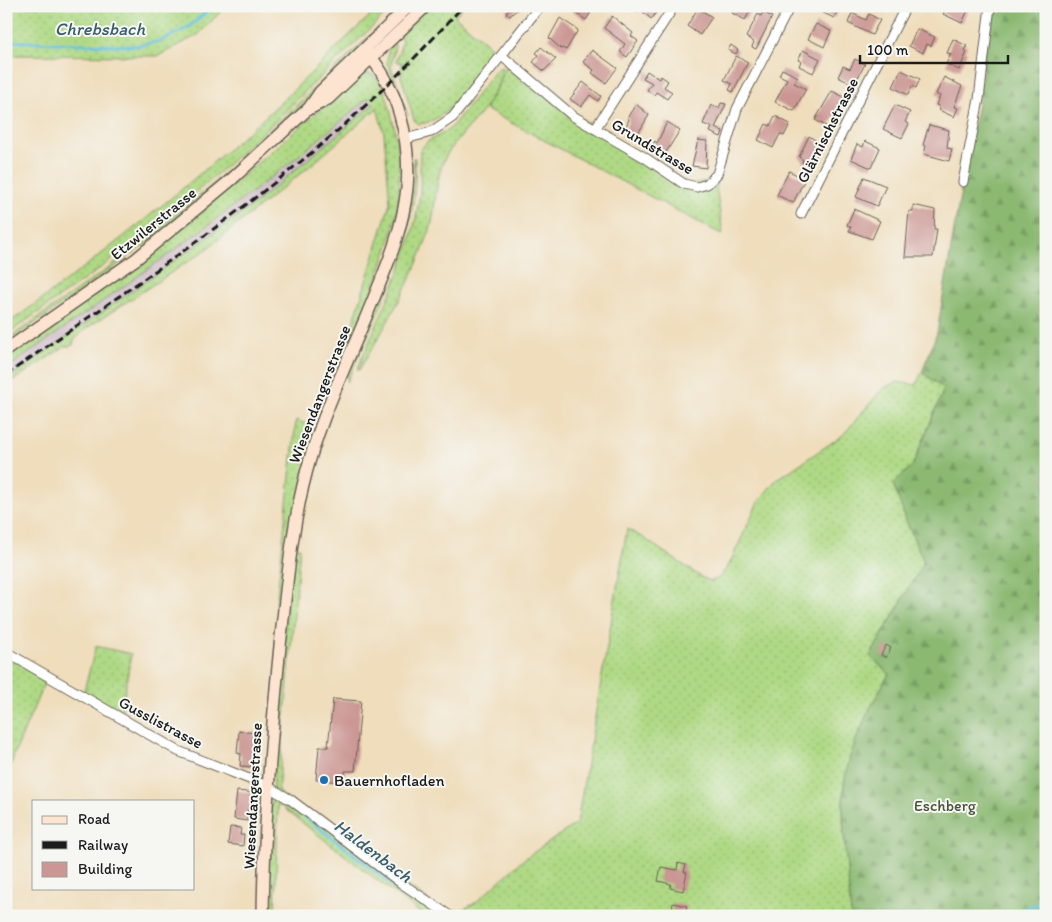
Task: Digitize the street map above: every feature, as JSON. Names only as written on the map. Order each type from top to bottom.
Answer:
[{"type":"main road","name":"Etzwilerstrasse","points":[[369,54],[410,6]]},
{"type":"main road","name":"Etzwilerstrasse","points":[[6,350],[156,242],[232,179],[309,108],[320,92],[426,6]]},
{"type":"main road","name":"Wiesendangerstrasse","points":[[263,916],[267,786],[284,607],[298,507],[321,426],[397,239],[407,185],[405,139],[391,89],[369,54]]},
{"type":"street","points":[[405,139],[431,132],[453,118],[540,6]]},
{"type":"street","points":[[595,130],[674,6]]},
{"type":"street","name":"Grundstrasse","points":[[502,56],[558,105],[595,130],[644,157],[684,184],[697,187],[707,184],[715,178],[728,133],[741,100],[790,6]]},
{"type":"street","name":"Glärnischstrasse","points":[[801,214],[906,6]]},
{"type":"street","points":[[962,182],[980,92],[990,6]]},
{"type":"street","name":"Gusslistrasse","points":[[6,652],[178,751],[267,786],[291,800],[401,883],[450,916]]},
{"type":"shaded area","points":[[368,98],[374,104],[253,205],[6,380],[6,369],[216,221],[320,140]]},
{"type":"green space","points":[[6,6],[226,6],[198,35],[158,56],[6,55]]},
{"type":"green space","points":[[381,6],[394,6],[252,143],[167,218],[98,270],[6,335],[6,325],[139,224],[235,144]]},
{"type":"green space","points":[[430,6],[463,6],[455,16],[496,51],[453,106],[431,121],[419,124],[414,120],[401,76],[402,63],[396,61],[402,43],[400,35]]},
{"type":"green space","name":"Eschberg","points":[[990,6],[1046,6],[1046,916],[851,916],[844,833],[844,786],[855,742],[867,714],[889,674],[870,656],[924,562],[893,484],[913,465],[944,389],[922,372],[937,333],[956,218],[979,99]]},
{"type":"green space","points":[[378,28],[261,144],[187,211],[121,263],[6,343],[6,340],[109,268],[203,193]]},
{"type":"green space","points":[[394,42],[391,66],[408,116],[387,64],[388,51]]},
{"type":"green space","points":[[509,62],[552,100],[688,186],[715,178],[723,235],[485,109]]},
{"type":"green space","points":[[502,67],[500,80],[495,92],[480,114],[453,146],[442,164],[430,230],[423,248],[389,320],[359,370],[357,370],[402,265],[409,243],[420,194],[420,150],[427,142],[450,129],[497,69]]},
{"type":"green space","points":[[367,73],[377,78],[380,82],[389,105],[397,144],[400,176],[398,205],[384,260],[348,349],[350,334],[390,203],[384,133],[377,108],[316,161],[204,251],[87,328],[74,340],[73,345],[64,347],[6,385],[6,380],[253,205],[374,104],[368,98],[281,170],[236,204],[6,369],[6,357],[153,252],[361,75]]},
{"type":"green space","points":[[413,158],[415,158],[415,186],[404,244],[383,301],[347,382],[347,375],[409,209],[414,175]]},
{"type":"green space","points":[[922,372],[944,389],[913,465],[894,484],[907,523],[924,562],[870,656],[889,674],[867,714],[855,742],[844,786],[844,833],[851,916],[424,916],[278,804],[275,916],[263,916],[291,546],[300,547],[278,792],[446,913],[464,909],[475,903],[524,859],[577,823],[627,529],[701,577],[710,581],[718,579],[729,565],[758,502],[776,480],[843,435],[882,389],[897,382],[916,385]]},
{"type":"green space","points":[[296,420],[309,425],[314,433],[280,606],[276,605]]},
{"type":"green space","points":[[96,646],[131,654],[121,715],[83,694]]},
{"type":"green space","points":[[6,652],[47,676],[14,755],[6,782]]},
{"type":"building","points":[[506,6],[521,6],[510,16],[506,13],[509,9]]},
{"type":"building","points":[[572,6],[595,6],[586,20],[570,9]]},
{"type":"building","points":[[630,6],[655,6],[659,9],[651,19],[640,9],[638,12]]},
{"type":"building","points":[[735,6],[740,9],[742,6],[750,11],[745,20],[732,13]]},
{"type":"building","points":[[819,6],[843,6],[841,11],[838,10],[834,18],[817,10]]},
{"type":"building","points":[[947,6],[970,6],[962,23],[943,14]]},
{"type":"building","points":[[698,8],[712,17],[700,35],[687,26]]},
{"type":"building","points":[[763,12],[772,17],[756,49],[752,47],[754,42],[746,37],[758,14],[761,16]]},
{"type":"building","points":[[852,13],[866,20],[869,14],[880,20],[872,35],[848,23]]},
{"type":"building","points":[[612,16],[633,33],[631,36],[638,41],[627,57],[620,52],[625,44],[604,28]]},
{"type":"building","points":[[560,18],[578,30],[566,50],[561,49],[549,38]]},
{"type":"building","points":[[816,24],[831,31],[824,47],[808,39]]},
{"type":"building","points":[[917,29],[935,37],[931,46],[927,44],[923,53],[909,46]]},
{"type":"building","points":[[953,39],[967,46],[965,51],[967,52],[959,70],[946,64],[951,54],[947,53]]},
{"type":"building","points":[[731,45],[738,50],[736,54],[728,50]]},
{"type":"building","points":[[541,47],[556,59],[544,71],[533,62],[539,55],[536,53]]},
{"type":"building","points":[[592,50],[617,68],[606,83],[592,73],[594,70],[583,62]]},
{"type":"building","points":[[803,50],[820,59],[813,73],[799,66],[801,61],[798,60]]},
{"type":"building","points":[[736,56],[748,62],[733,92],[729,90],[732,84],[724,80]]},
{"type":"building","points":[[855,59],[865,64],[854,85],[838,77],[843,66],[850,69]]},
{"type":"building","points":[[782,69],[798,77],[794,83],[806,89],[794,111],[775,102],[787,79],[779,75]]},
{"type":"building","points":[[901,70],[920,79],[916,88],[912,86],[908,95],[893,87]]},
{"type":"building","points":[[647,71],[659,79],[661,76],[668,81],[664,87],[672,92],[667,99],[656,92],[654,95],[647,90],[652,83],[643,78]]},
{"type":"building","points":[[944,77],[962,86],[954,107],[958,108],[954,117],[939,110],[940,107],[936,105],[940,96],[936,94]]},
{"type":"building","points":[[583,82],[601,96],[598,101],[590,95],[581,107],[570,99]]},
{"type":"building","points":[[832,91],[846,98],[828,127],[815,120]]},
{"type":"building","points":[[721,103],[726,104],[715,128],[723,131],[721,137],[710,132],[712,127],[703,124],[711,105],[719,108]]},
{"type":"building","points":[[636,104],[649,115],[636,137],[625,130],[629,119],[627,118]]},
{"type":"building","points":[[895,105],[910,112],[905,122],[909,124],[902,138],[883,129]]},
{"type":"building","points":[[775,116],[790,124],[784,136],[780,134],[773,148],[758,140],[766,124],[770,126]]},
{"type":"building","points":[[667,122],[680,130],[665,154],[652,146],[655,141],[657,143]]},
{"type":"building","points":[[929,125],[949,130],[947,148],[952,149],[949,161],[924,154],[926,146],[923,145]]},
{"type":"building","points":[[809,136],[823,145],[810,166],[802,162],[803,160],[799,157]]},
{"type":"building","points":[[698,140],[707,141],[706,168],[692,166]]},
{"type":"building","points":[[865,141],[880,148],[871,168],[851,159],[857,144],[863,147]]},
{"type":"building","points":[[789,171],[805,179],[793,203],[777,195]]},
{"type":"building","points":[[864,177],[886,186],[877,206],[856,197]]},
{"type":"building","points":[[913,205],[935,210],[934,229],[937,229],[933,257],[905,257],[909,211],[913,211]]},
{"type":"building","points":[[854,209],[880,221],[872,239],[849,231],[851,227],[847,225]]},
{"type":"building","points":[[886,645],[891,648],[886,658],[881,655]]},
{"type":"building","points":[[333,699],[361,701],[355,771],[345,771],[345,782],[316,780],[319,747],[328,747]]},
{"type":"building","points":[[239,731],[258,733],[253,767],[240,766],[241,754],[237,753]]},
{"type":"building","points":[[237,791],[256,793],[254,808],[248,807],[247,821],[234,819]]},
{"type":"building","points":[[230,827],[241,828],[240,835],[244,835],[243,846],[228,844]]},
{"type":"building","points":[[678,863],[686,865],[684,872],[687,872],[683,891],[670,888],[671,884],[658,881],[661,867],[677,870]]},
{"type":"building","points":[[673,903],[687,906],[685,914],[672,912]]},
{"type":"waterway","name":"Chrebsbach","points":[[6,41],[135,46],[161,41],[189,27],[213,6]]},
{"type":"waterway","name":"Haldenbach","points":[[290,805],[398,889],[440,916]]},
{"type":"waterway","points":[[1018,916],[1018,912],[1046,900]]},
{"type":"railway","points":[[6,375],[164,265],[279,179],[374,98],[463,6]]},
{"type":"place","name":"Bauernhofladen","points":[[324,780]]}]
